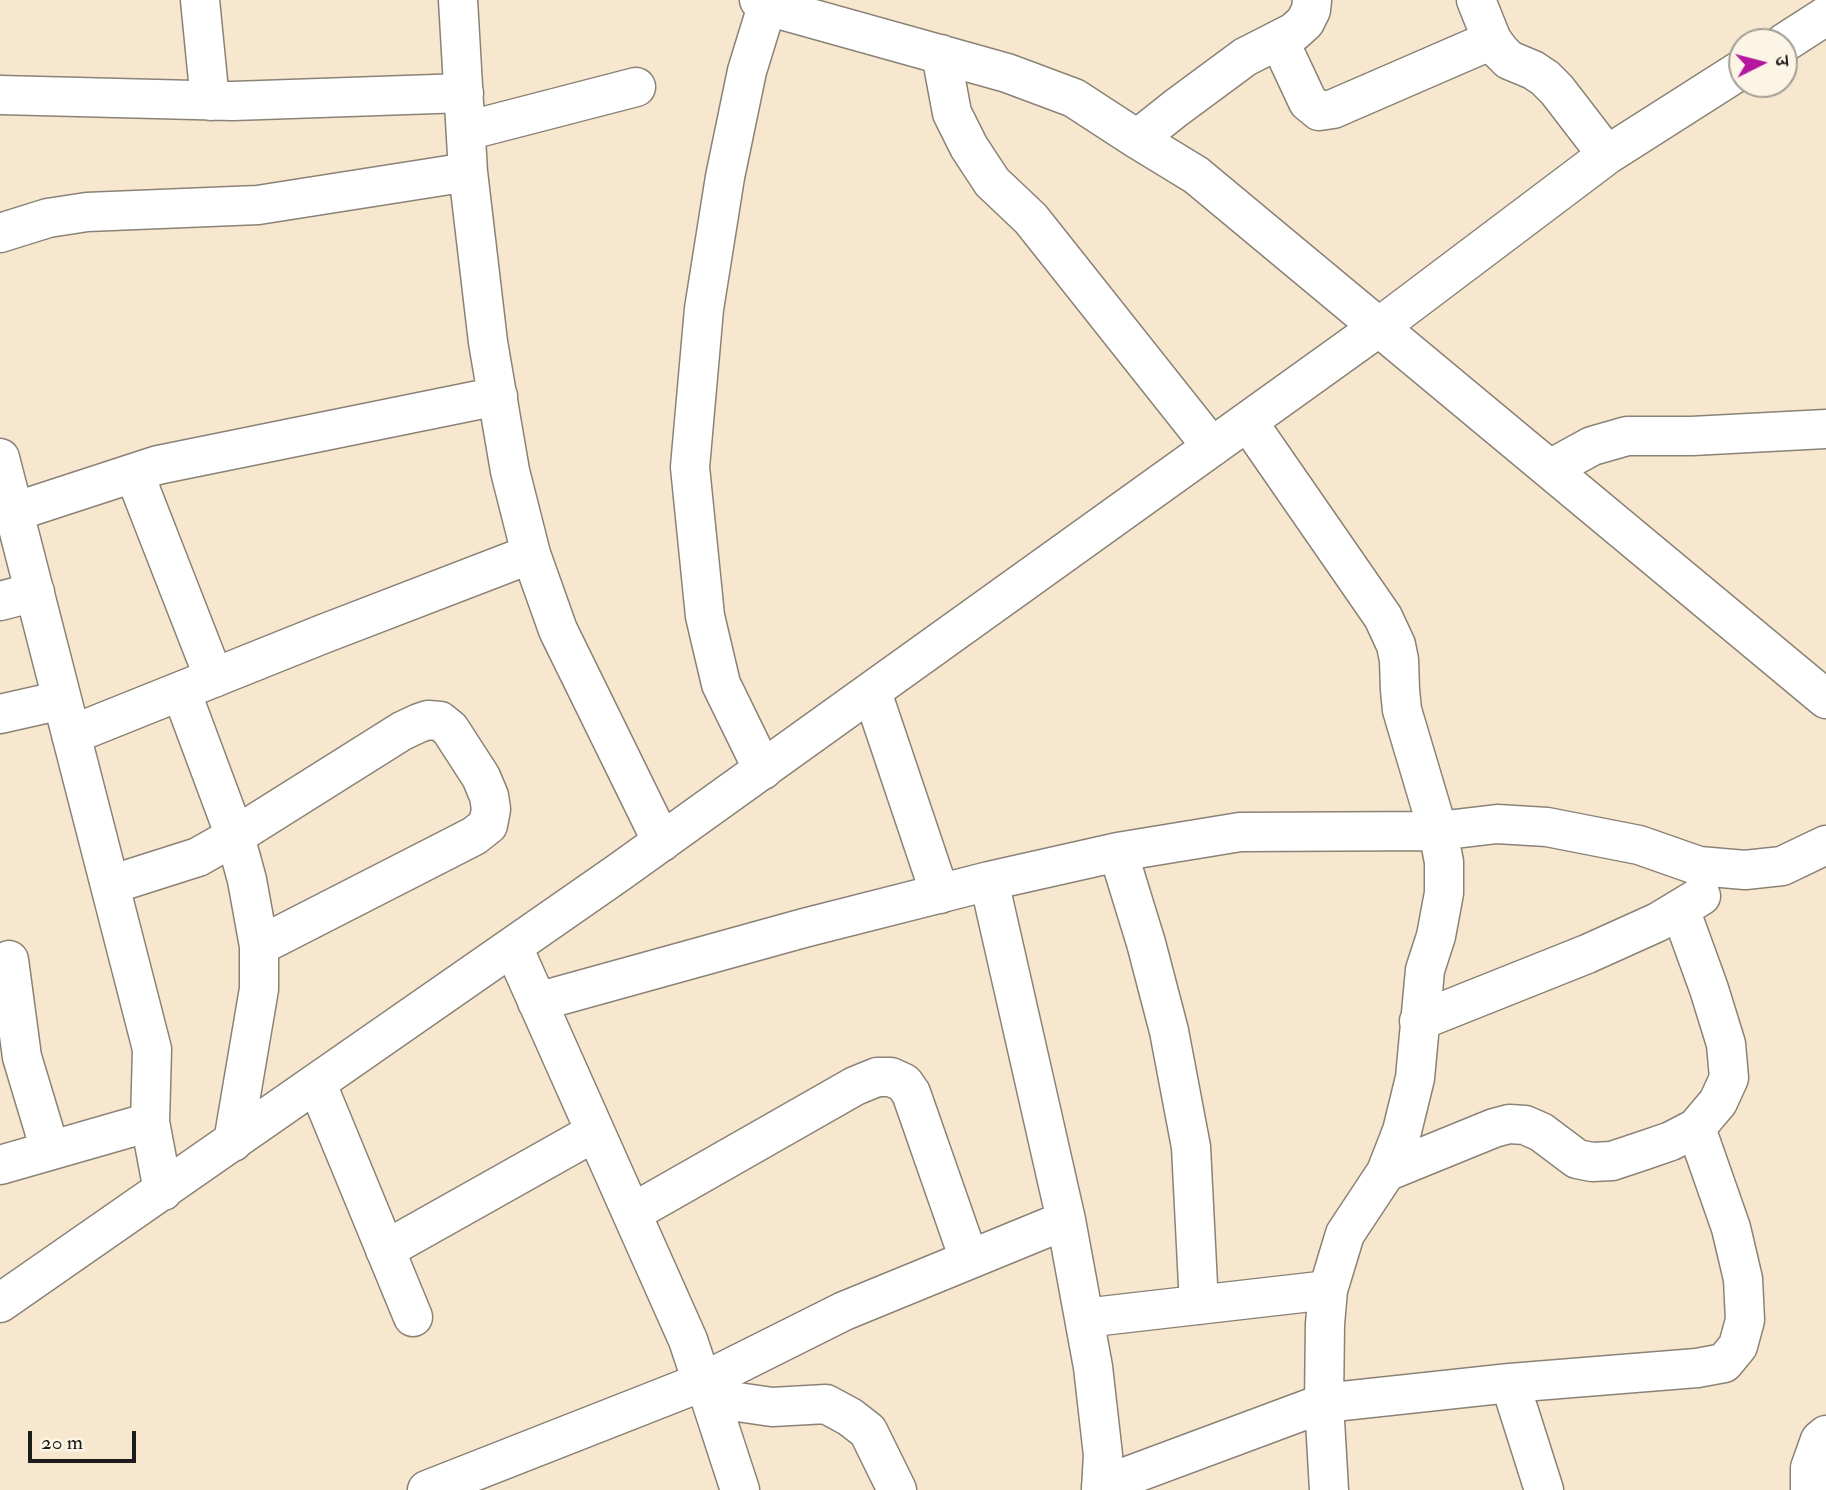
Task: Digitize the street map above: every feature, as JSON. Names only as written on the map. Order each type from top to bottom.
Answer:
[{"type":"street","points":[[200,0],[210,101]]},
{"type":"street","points":[[458,0],[468,172],[488,342],[510,471],[531,554],[558,629],[662,842]]},
{"type":"street","points":[[1137,139],[1245,57],[1294,32],[1305,22],[1312,0]]},
{"type":"street","points":[[1476,0],[1492,40],[1509,60],[1533,70],[1557,90],[1607,155]]},
{"type":"street","points":[[763,770],[721,684],[705,617],[690,467],[704,309],[725,177],[747,71],[769,2],[1007,73],[1074,98],[1196,175],[1826,699]]},
{"type":"street","points":[[1798,34],[1826,16]]},
{"type":"street","points":[[1279,40],[1308,102],[1319,111],[1333,109],[1492,40]]},
{"type":"street","points":[[941,54],[953,113],[969,148],[992,182],[1031,219],[1213,447]]},
{"type":"street","points":[[0,1303],[763,770],[1379,327],[1607,155],[1728,78]]},
{"type":"street","points":[[466,131],[636,87]]},
{"type":"street","points":[[0,95],[210,101],[464,93]]},
{"type":"street","points":[[0,233],[47,218],[87,212],[258,205],[468,172]]},
{"type":"street","points":[[14,512],[158,465],[498,396]]},
{"type":"street","points":[[1248,422],[1383,617],[1396,645],[1402,709],[1438,831],[1444,862],[1444,893],[1436,936],[1425,970],[1415,1078],[1402,1131],[1386,1172],[1345,1234],[1328,1290],[1324,1403],[1329,1490]]},
{"type":"street","points":[[1550,469],[1592,446],[1627,436],[1692,436],[1826,429]]},
{"type":"street","points":[[0,458],[14,512],[17,596],[67,718],[152,1049],[150,1122],[163,1191]]},
{"type":"street","points":[[134,474],[197,685],[247,880],[259,946],[259,989],[233,1142]]},
{"type":"street","points":[[0,714],[67,718],[197,685],[531,554]]},
{"type":"street","points":[[872,692],[940,894]]},
{"type":"street","points":[[110,885],[198,857],[402,732],[428,720],[440,721],[450,729],[481,777],[489,796],[491,809],[488,824],[474,836],[259,946]]},
{"type":"street","points":[[537,1002],[804,928],[989,881],[1118,852],[1240,832],[1438,831],[1497,824],[1547,827],[1639,845],[1699,866],[1745,870],[1782,866],[1826,845]]},
{"type":"street","points":[[1118,852],[1169,1031],[1191,1147],[1199,1305]]},
{"type":"street","points":[[1419,1021],[1587,954],[1658,922],[1745,870]]},
{"type":"street","points":[[989,881],[1066,1220],[1093,1367],[1103,1455],[1101,1488],[1324,1403],[1510,1383],[1697,1368],[1724,1363],[1738,1346],[1745,1320],[1743,1279],[1731,1228],[1696,1128]]},
{"type":"street","points":[[1386,1172],[1509,1124],[1525,1125],[1541,1132],[1577,1159],[1592,1162],[1612,1161],[1671,1141],[1696,1128],[1718,1102],[1729,1078],[1726,1044],[1681,909]]},
{"type":"street","points":[[513,947],[688,1340],[740,1490]]},
{"type":"street","points":[[9,960],[11,1059],[50,1150]]},
{"type":"street","points":[[632,1213],[855,1086],[877,1077],[891,1077],[904,1083],[912,1093],[969,1259]]},
{"type":"street","points":[[317,1084],[413,1317]]},
{"type":"street","points":[[0,1165],[150,1122]]},
{"type":"street","points":[[385,1250],[595,1132]]},
{"type":"street","points":[[427,1490],[706,1390],[844,1311],[1066,1220]]},
{"type":"street","points":[[1084,1318],[1328,1290]]},
{"type":"street","points":[[1510,1383],[1544,1490]]},
{"type":"street","points":[[706,1390],[772,1407],[826,1404],[868,1431],[897,1490]]},
{"type":"street","points":[[1810,1490],[1810,1468],[1820,1440],[1826,1435]]}]
